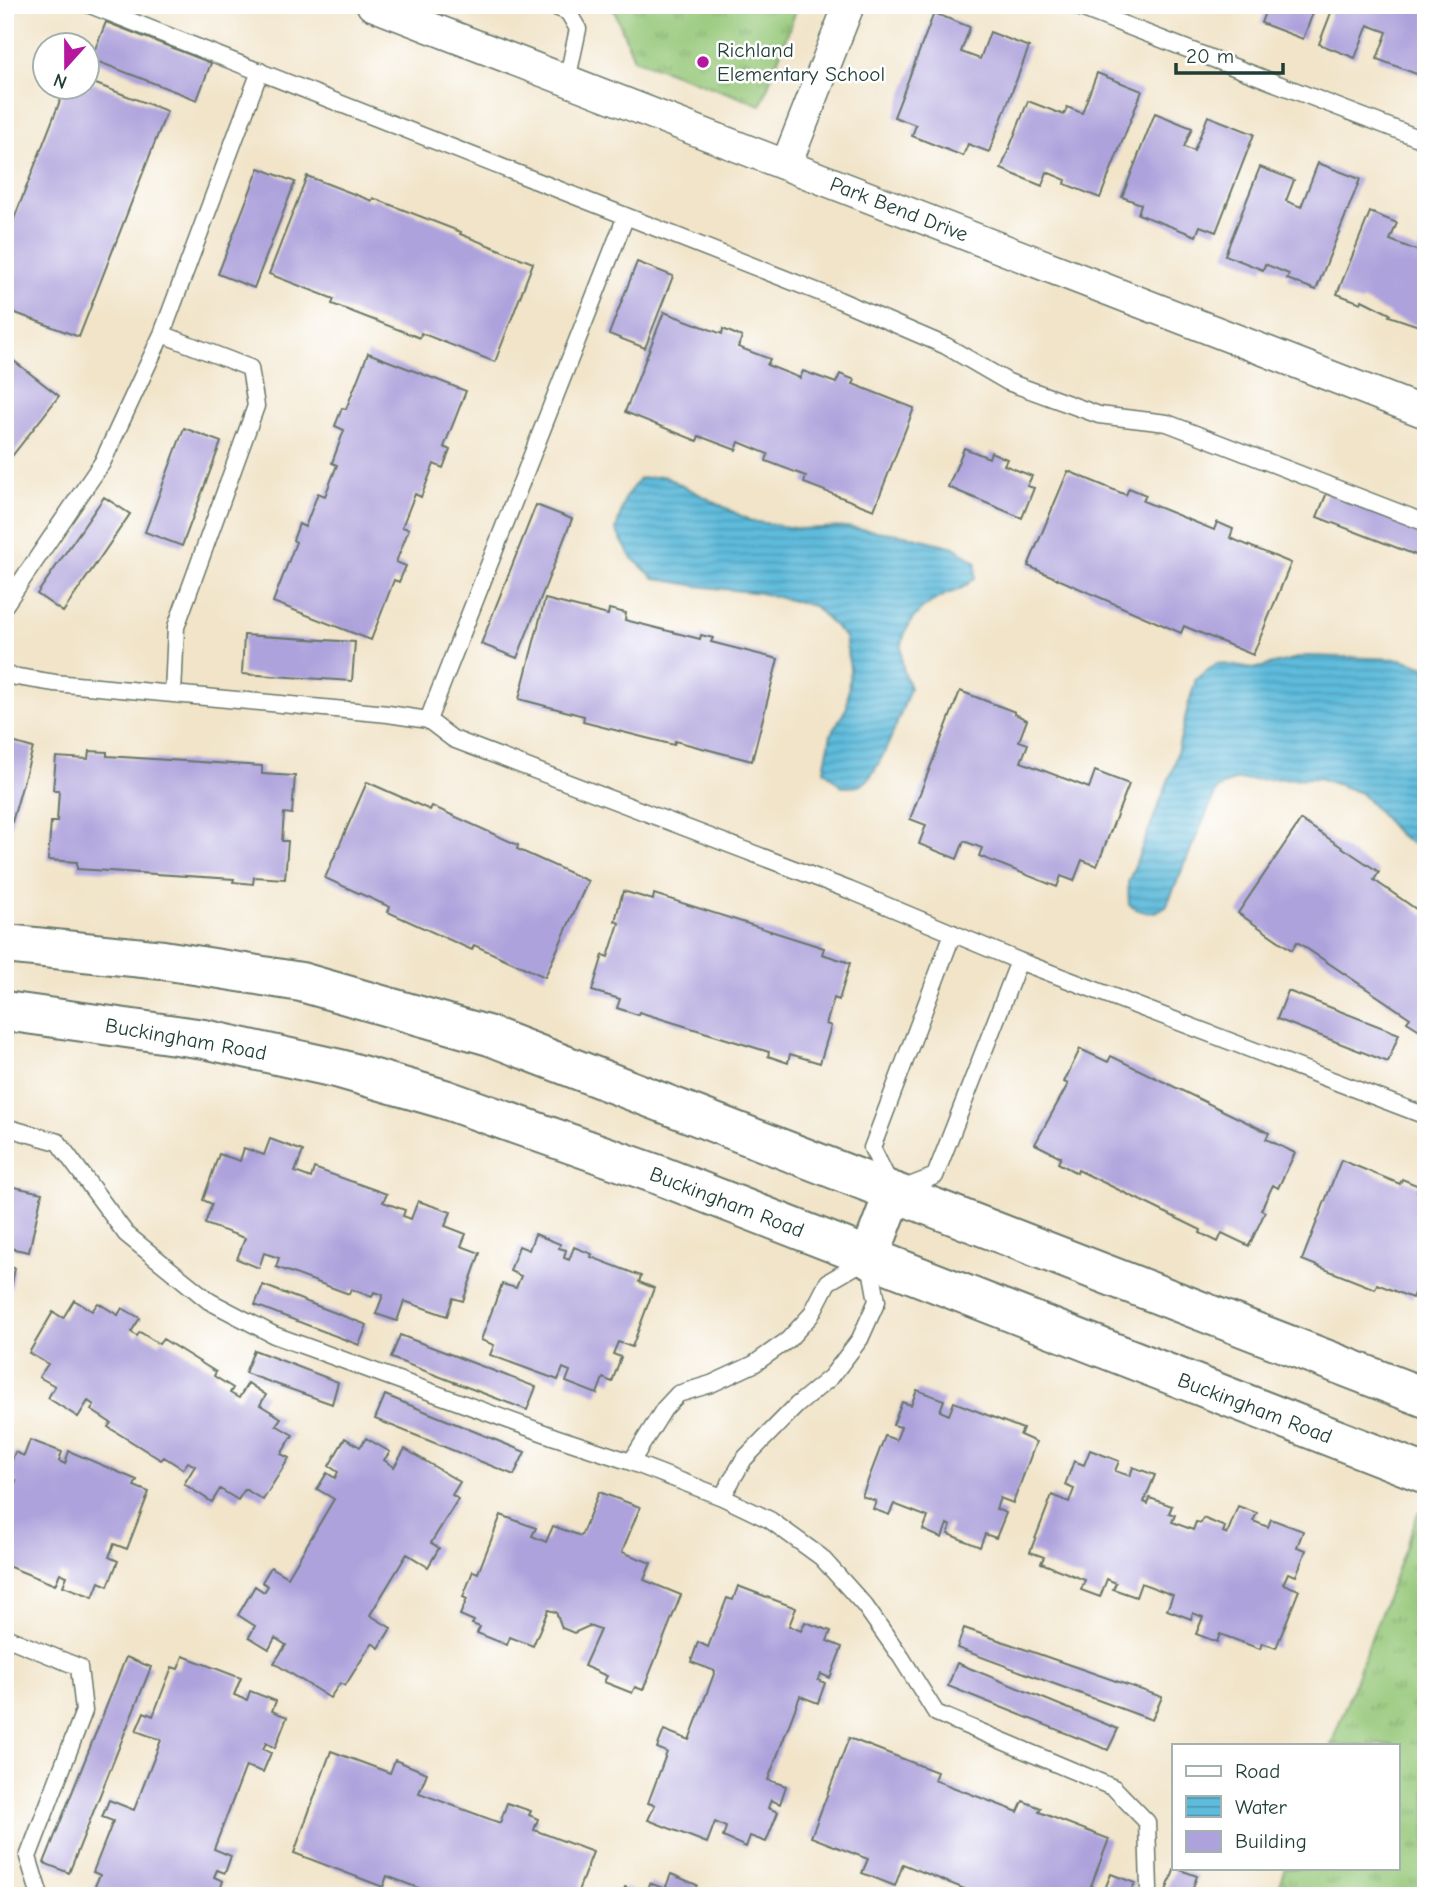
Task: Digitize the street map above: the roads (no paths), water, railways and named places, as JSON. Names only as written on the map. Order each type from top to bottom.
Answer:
[{"type":"street","name":"Park Bend Drive","points":[[372,5],[1426,413]]},
{"type":"street","points":[[786,165],[846,8]]},
{"type":"street","points":[[5,944],[163,960],[301,982],[489,1036],[1426,1398]]},
{"type":"street","name":"Buckingham Road","points":[[5,1011],[204,1039],[340,1069],[444,1098],[659,1175],[1426,1474]]},
{"type":"street","points":[[869,1258],[894,1192]]},
{"type":"lane","points":[[90,5],[839,300],[946,346],[1008,382],[1099,415],[1167,423],[1426,523]]},
{"type":"lane","points":[[550,5],[569,12],[578,29],[568,81]]},
{"type":"lane","points":[[1073,5],[1426,141]]},
{"type":"lane","points":[[5,605],[102,463],[162,334],[260,71]]},
{"type":"lane","points":[[428,720],[626,216]]},
{"type":"lane","points":[[162,334],[250,368],[256,406],[176,627],[173,694]]},
{"type":"lane","points":[[5,675],[55,684],[388,714],[428,720],[453,739],[849,890],[1018,961],[1426,1116]]},
{"type":"lane","points":[[953,933],[872,1148],[894,1192],[935,1176],[1018,961]]},
{"type":"lane","points":[[5,1127],[58,1142],[126,1234],[209,1301],[274,1335],[631,1462],[722,1497],[770,1520],[821,1557],[865,1606],[936,1713],[1114,1788],[1147,1822],[1147,1896]]},
{"type":"lane","points":[[631,1462],[664,1409],[678,1394],[711,1384],[754,1364],[788,1340],[811,1315],[828,1282],[869,1258],[877,1301],[860,1339],[831,1377],[797,1405],[744,1459],[722,1497]]},
{"type":"lane","points":[[5,1637],[79,1667],[84,1711],[28,1857],[40,1896]]},
{"type":"water","points":[[664,476],[751,521],[800,529],[846,527],[905,535],[954,547],[976,562],[975,578],[964,587],[925,607],[908,626],[902,661],[910,688],[877,767],[863,784],[842,787],[824,770],[831,734],[847,707],[850,668],[845,637],[814,606],[760,593],[654,578],[631,557],[616,530],[625,498],[639,479]]},
{"type":"water","points":[[1306,656],[1401,659],[1426,667],[1426,853],[1398,834],[1361,793],[1319,778],[1234,780],[1217,789],[1166,907],[1147,912],[1129,905],[1128,883],[1174,766],[1196,679],[1217,663],[1253,669]]},
{"type":"place","name":"Richland Elementary School","points":[[703,62]]}]
